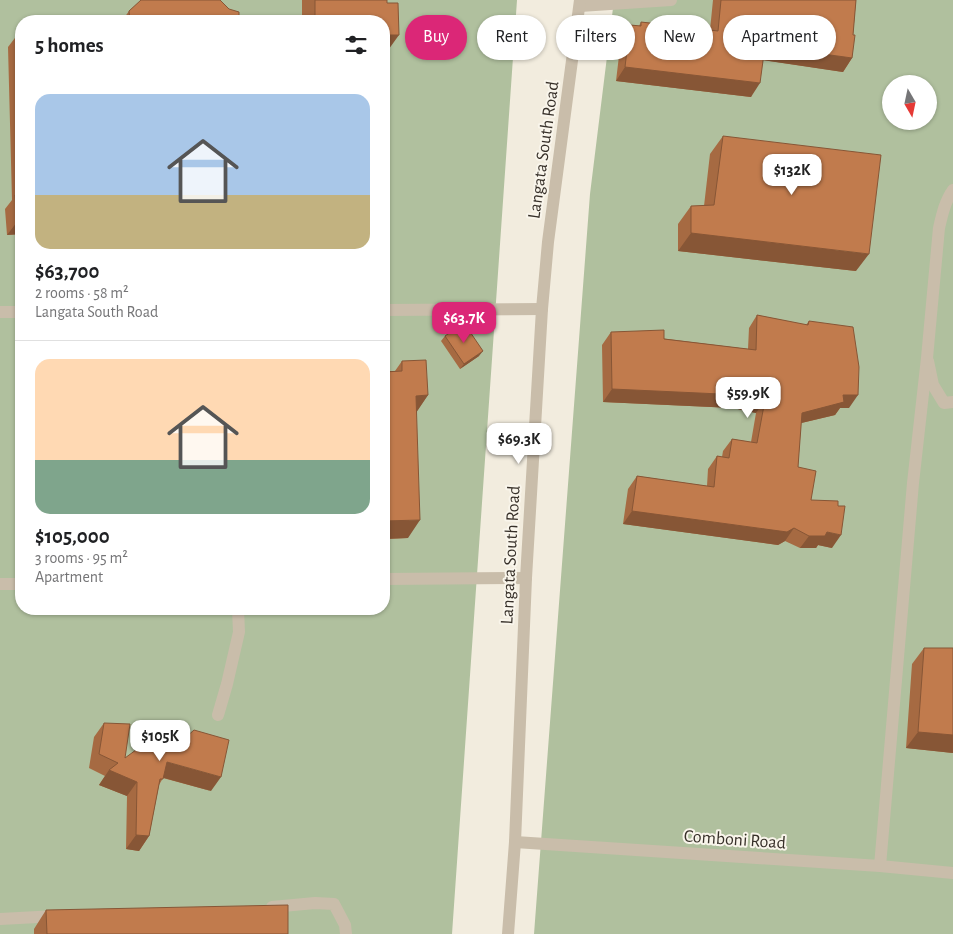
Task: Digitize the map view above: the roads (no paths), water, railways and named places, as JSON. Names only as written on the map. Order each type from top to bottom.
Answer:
[{"type":"street","points":[[580,3],[672,0]]},
{"type":"street","name":"Langata South Road","points":[[508,934],[515,842],[526,578],[542,309],[548,242],[580,3]]},
{"type":"street","points":[[880,866],[913,483],[927,358],[938,228],[942,212],[953,190]]},
{"type":"street","points":[[390,310],[542,309]]},
{"type":"street","points":[[0,312],[15,312]]},
{"type":"street","points":[[927,358],[933,385],[944,403],[953,402]]},
{"type":"street","points":[[390,579],[526,578]]},
{"type":"street","points":[[0,584],[15,584]]},
{"type":"street","points":[[218,714],[239,632],[238,615]]},
{"type":"street","name":"Comboni Road","points":[[515,842],[880,866],[953,873]]},
{"type":"street","points":[[259,908],[315,903],[334,904],[345,925],[346,934]]},
{"type":"street","points":[[0,919],[70,916]]}]
